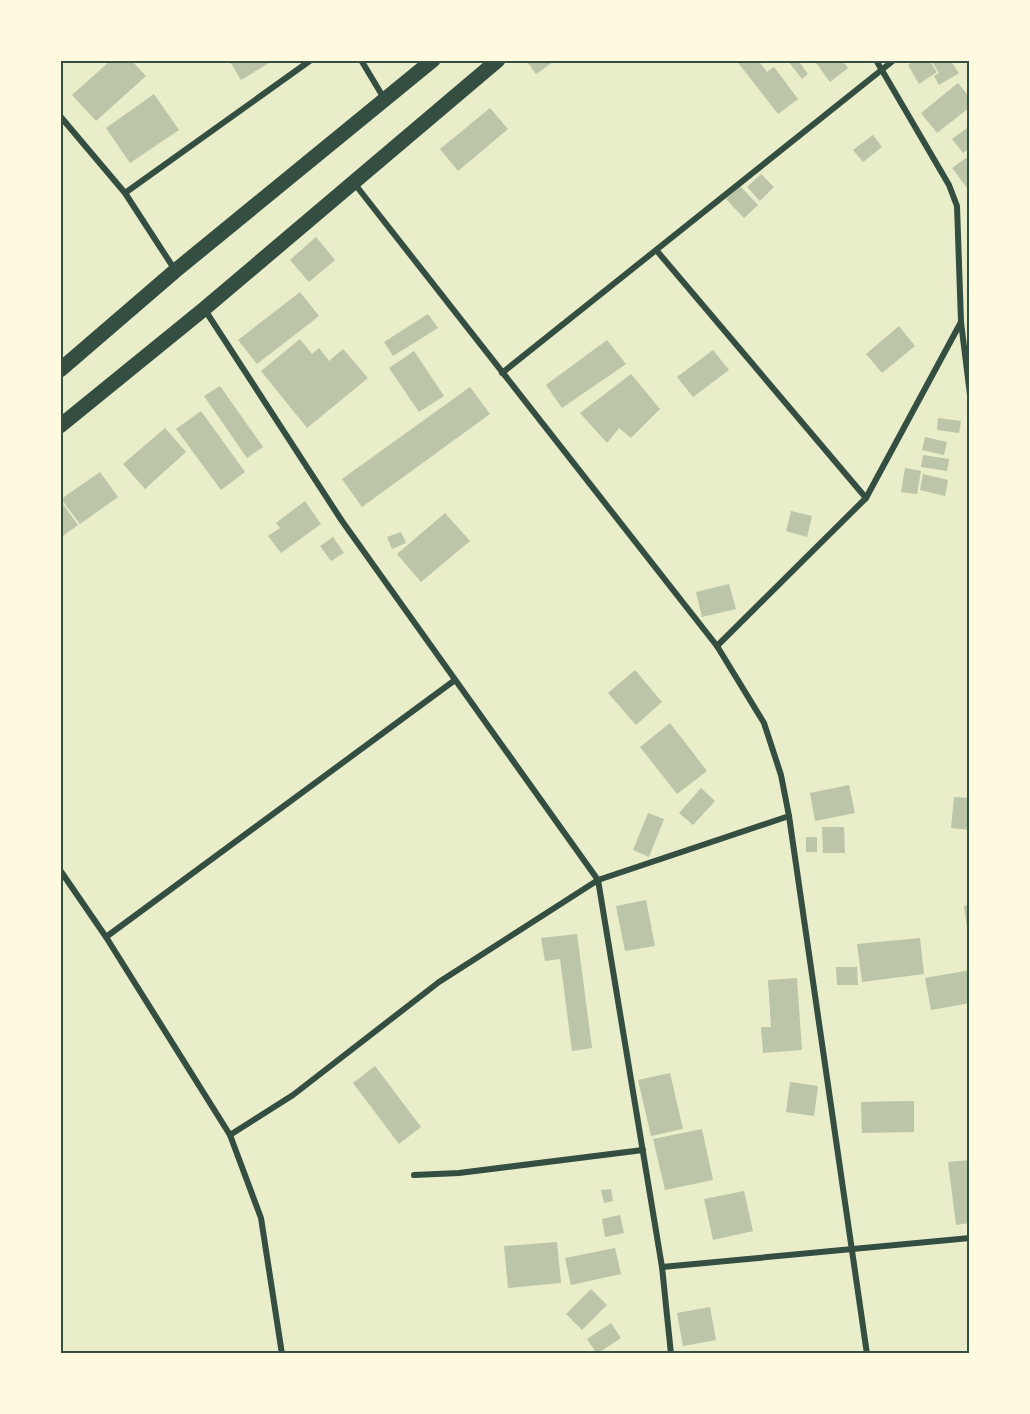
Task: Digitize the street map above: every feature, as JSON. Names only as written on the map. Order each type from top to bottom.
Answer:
[{"type":"main road","points":[[60,370],[175,270],[433,60]]},
{"type":"main road","points":[[60,426],[204,309],[498,60]]},
{"type":"street","points":[[125,193],[311,60]]},
{"type":"street","points":[[361,60],[385,101]]},
{"type":"street","points":[[876,60],[948,185],[957,206],[961,322],[970,395]]},
{"type":"street","points":[[502,373],[894,60]]},
{"type":"street","points":[[60,116],[125,193],[175,270]]},
{"type":"street","points":[[354,183],[717,646],[764,723],[781,775],[789,816],[867,1354]]},
{"type":"street","points":[[657,251],[866,498]]},
{"type":"street","points":[[204,309],[342,521],[598,880],[662,1267],[671,1354]]},
{"type":"street","points":[[717,646],[866,498],[961,322]]},
{"type":"street","points":[[106,937],[455,680]]},
{"type":"street","points":[[230,1135],[292,1095],[439,982],[598,880],[789,816]]},
{"type":"street","points":[[60,870],[106,937],[230,1135],[261,1218],[282,1354]]},
{"type":"street","points":[[414,1175],[459,1173],[643,1150]]},
{"type":"street","points":[[662,1267],[970,1238]]},
{"type":"building","points":[[111,60],[131,60],[146,76],[96,121],[72,95]]},
{"type":"building","points":[[229,60],[274,60],[241,80]]},
{"type":"building","points":[[526,60],[556,60],[536,74]]},
{"type":"building","points":[[736,60],[758,60],[767,72],[774,67],[798,99],[778,114]]},
{"type":"building","points":[[798,60],[808,74],[802,79],[788,61]]},
{"type":"building","points":[[814,60],[842,60],[848,68],[830,82]]},
{"type":"building","points":[[916,60],[929,60],[937,72],[919,84],[908,65]]},
{"type":"building","points":[[931,60],[950,60],[959,73],[939,85],[934,76],[939,73]]},
{"type":"building","points":[[958,83],[970,98],[970,107],[937,133],[921,113]]},
{"type":"building","points":[[154,94],[179,130],[130,163],[106,128]]},
{"type":"building","points":[[490,108],[508,129],[458,171],[440,149]]},
{"type":"building","points":[[970,126],[970,148],[963,153],[952,139]]},
{"type":"building","points":[[873,135],[882,147],[863,162],[853,150]]},
{"type":"building","points":[[970,155],[970,192],[952,168]]},
{"type":"building","points":[[761,174],[774,187],[760,201],[747,187]]},
{"type":"building","points":[[740,186],[758,205],[744,218],[726,199]]},
{"type":"building","points":[[316,237],[335,260],[309,282],[290,260]]},
{"type":"building","points":[[300,292],[319,316],[257,364],[238,340]]},
{"type":"building","points":[[428,314],[438,328],[393,356],[384,342]]},
{"type":"building","points":[[899,326],[915,346],[882,373],[866,354]]},
{"type":"building","points":[[300,339],[312,354],[319,348],[329,361],[343,349],[368,378],[307,428],[261,371]]},
{"type":"building","points":[[607,340],[626,364],[562,408],[546,385]]},
{"type":"building","points":[[713,350],[729,370],[693,397],[677,377]]},
{"type":"building","points":[[414,351],[444,396],[419,412],[389,368]]},
{"type":"building","points":[[631,374],[660,409],[631,438],[619,428],[607,443],[580,413]]},
{"type":"building","points":[[220,386],[263,447],[247,458],[204,396]]},
{"type":"building","points":[[470,387],[490,414],[362,507],[342,479]]},
{"type":"building","points":[[201,411],[245,472],[221,490],[176,429]]},
{"type":"building","points":[[938,418],[961,421],[959,433],[937,430]]},
{"type":"building","points":[[165,428],[186,452],[145,489],[123,464]]},
{"type":"building","points":[[925,437],[947,442],[944,455],[922,450]]},
{"type":"building","points":[[923,455],[949,459],[947,471],[921,467]]},
{"type":"building","points":[[905,468],[921,471],[917,494],[901,492]]},
{"type":"building","points":[[100,472],[118,497],[80,524],[61,499]]},
{"type":"building","points":[[923,474],[948,480],[945,496],[920,490]]},
{"type":"building","points":[[60,500],[78,525],[60,538]]},
{"type":"building","points":[[305,501],[321,524],[281,553],[268,536],[280,528],[276,523]]},
{"type":"building","points":[[791,511],[812,516],[807,537],[786,531]]},
{"type":"building","points":[[445,513],[470,541],[421,582],[397,554]]},
{"type":"building","points":[[401,532],[406,543],[392,549],[387,537]]},
{"type":"building","points":[[333,537],[344,553],[331,561],[320,546]]},
{"type":"building","points":[[729,584],[736,609],[702,617],[696,592]]},
{"type":"building","points":[[635,670],[662,702],[636,725],[608,693]]},
{"type":"building","points":[[670,723],[707,771],[677,794],[640,747]]},
{"type":"building","points":[[849,785],[855,813],[815,821],[810,793]]},
{"type":"building","points":[[701,788],[715,801],[693,825],[679,813]]},
{"type":"building","points":[[954,797],[970,798],[970,830],[951,828]]},
{"type":"building","points":[[648,813],[664,819],[649,857],[633,850]]},
{"type":"building","points":[[822,827],[844,827],[845,853],[823,853]]},
{"type":"building","points":[[806,837],[817,837],[817,852],[806,852]]},
{"type":"building","points":[[646,900],[655,946],[625,951],[616,906]]},
{"type":"building","points":[[970,905],[970,942],[969,942],[964,906]]},
{"type":"building","points":[[577,934],[592,1048],[572,1051],[560,959],[545,961],[541,938]]},
{"type":"building","points":[[920,938],[924,974],[862,982],[857,944]]},
{"type":"building","points":[[836,967],[857,967],[858,985],[837,985]]},
{"type":"building","points":[[970,970],[970,1003],[931,1010],[925,978]]},
{"type":"building","points":[[797,978],[802,1050],[763,1053],[761,1027],[771,1027],[768,980]]},
{"type":"building","points":[[375,1066],[421,1127],[399,1144],[353,1083]]},
{"type":"building","points":[[670,1073],[683,1129],[651,1136],[638,1080]]},
{"type":"building","points":[[790,1082],[818,1086],[814,1116],[786,1112]]},
{"type":"building","points":[[914,1101],[914,1132],[862,1133],[861,1102]]},
{"type":"building","points":[[702,1129],[713,1180],[665,1190],[653,1139]]},
{"type":"building","points":[[970,1160],[970,1223],[956,1225],[948,1162]]},
{"type":"building","points":[[611,1189],[613,1201],[604,1203],[601,1190]]},
{"type":"building","points":[[744,1191],[753,1231],[713,1240],[704,1199]]},
{"type":"building","points":[[620,1215],[624,1233],[605,1237],[602,1219]]},
{"type":"building","points":[[557,1242],[561,1283],[508,1288],[504,1246]]},
{"type":"building","points":[[615,1248],[621,1274],[571,1285],[565,1258]]},
{"type":"building","points":[[591,1289],[607,1305],[582,1330],[566,1314]]},
{"type":"building","points":[[710,1307],[716,1340],[683,1346],[677,1313]]},
{"type":"building","points":[[611,1323],[621,1338],[597,1354],[587,1339]]}]
